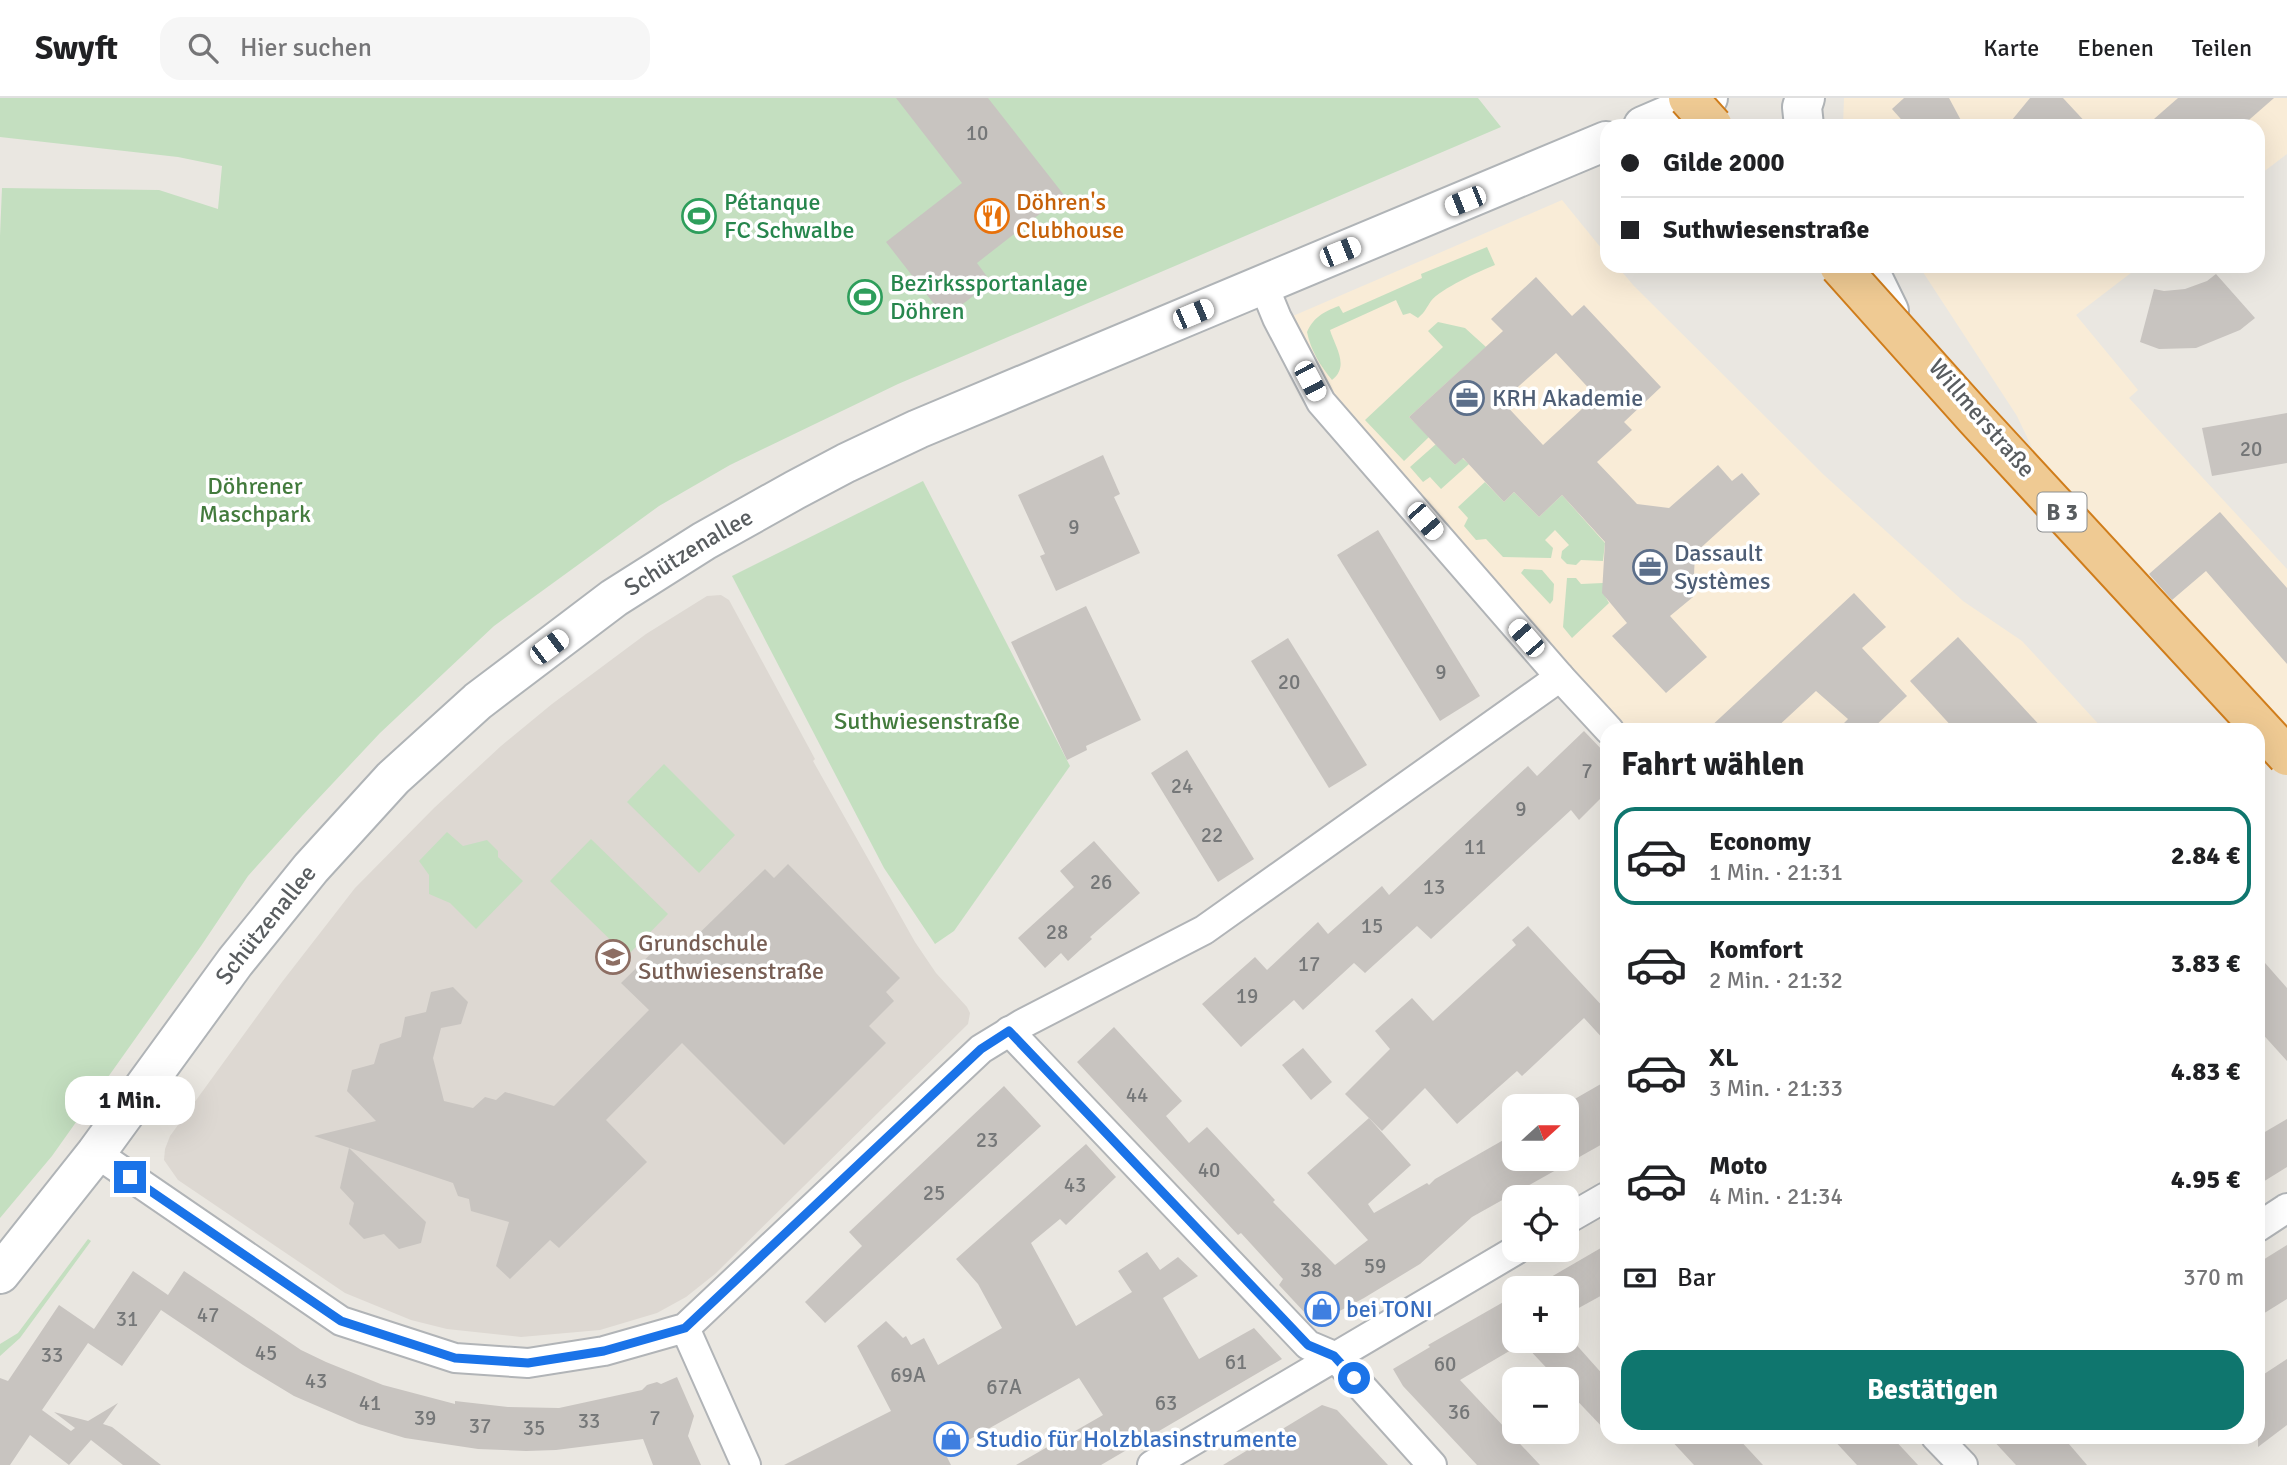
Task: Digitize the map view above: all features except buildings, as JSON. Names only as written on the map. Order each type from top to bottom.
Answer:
[{"type":"highway","points":[[1688,98],[1707,119]]},
{"type":"highway","name":"B 3","points":[[1845,273],[2257,723]]},
{"type":"highway","name":"B 3","points":[[1866,273],[1996,418],[2287,732]]},
{"type":"highway","name":"B 3","points":[[2265,732],[2287,756]]},
{"type":"street","points":[[1659,119],[1707,98],[1724,119]]},
{"type":"street","points":[[1803,119],[1802,107],[1805,98]]},
{"type":"street","name":"Schützenallee","points":[[0,1274],[96,1153],[234,962],[311,868],[393,778],[478,701],[614,598],[704,541],[846,463],[944,418],[1600,144]]},
{"type":"street","name":"Willmerstraße","points":[[1856,273],[2245,723]]},
{"type":"street","points":[[1870,273],[1889,311]]},
{"type":"street","points":[[1263,284],[1279,322],[1321,402],[1603,723]]},
{"type":"street","points":[[96,1153],[341,1321],[455,1358],[528,1363],[604,1351],[685,1328],[981,1049],[1009,1031],[1204,930],[1560,677]]},
{"type":"street","points":[[2265,745],[2287,771]]},
{"type":"street","points":[[1009,1031],[1308,1345],[1334,1356],[1432,1465]]},
{"type":"street","points":[[1579,1213],[1600,1200]]},
{"type":"street","points":[[2265,1222],[2287,1208]]},
{"type":"street","points":[[1152,1465],[1502,1258]]},
{"type":"street","points":[[685,1328],[746,1465]]},
{"type":"street","points":[[1943,1444],[1963,1465]]},
{"type":"shaded area","points":[[1844,98],[2287,98],[2287,154],[2265,171],[2265,119],[1843,119]]},
{"type":"shaded area","points":[[1562,200],[1600,247],[1600,273],[1623,273],[1824,475],[1963,601],[2022,641],[2098,723],[1603,723],[1425,521],[1279,322]]},
{"type":"shaded area","points":[[1924,273],[2131,273],[2076,315],[2138,390],[2129,398],[2287,569],[2287,771],[2265,745],[2265,723],[2247,723],[2051,488],[2017,416]]},
{"type":"shaded area","name":"Grundschule Suthwiesenstraße","points":[[721,595],[729,600],[815,759],[813,761],[915,942],[936,973],[967,1007],[970,1013],[968,1024],[715,1274],[686,1297],[657,1313],[600,1330],[521,1337],[447,1329],[411,1320],[345,1293],[178,1180],[164,1160],[170,1136],[282,982],[355,888],[434,808],[501,746],[552,704],[646,634],[707,596]]},
{"type":"green space","name":"Döhrener Maschpark","points":[[0,98],[1478,98],[1501,127],[898,384],[730,465],[659,506],[494,626],[380,733],[302,816],[248,876],[52,1156],[0,1218],[2,188],[159,190],[218,209],[222,166],[178,157],[0,137]]},
{"type":"green space","points":[[1487,247],[1495,265],[1443,291],[1418,318],[1410,313],[1403,315],[1396,300],[1330,330],[1341,363],[1332,380],[1316,358],[1311,345],[1307,332],[1313,322],[1328,310],[1339,306],[1343,313],[1422,278],[1421,274]]},
{"type":"green space","points":[[1438,322],[1465,328],[1486,347],[1409,417],[1429,437],[1404,461],[1365,420],[1443,347],[1428,331]]},
{"type":"green space","points":[[1436,444],[1455,465],[1462,458],[1469,464],[1441,489],[1430,477],[1423,482],[1410,467]]},
{"type":"green space","name":"Suthwiesenstraße","points":[[923,481],[1070,766],[954,931],[935,944],[884,868],[732,576]]},
{"type":"green space","points":[[1485,482],[1504,502],[1514,492],[1539,517],[1562,495],[1605,543],[1603,561],[1581,560],[1576,565],[1567,564],[1561,558],[1562,551],[1569,545],[1555,530],[1545,540],[1553,548],[1551,558],[1503,557],[1486,539],[1476,540],[1464,526],[1468,518],[1458,507]]},
{"type":"green space","points":[[1524,569],[1542,570],[1554,584],[1553,600],[1550,604],[1521,573]]},
{"type":"green space","points":[[1567,578],[1576,578],[1581,584],[1603,583],[1610,590],[1605,596],[1609,603],[1572,638],[1563,627]]},
{"type":"green space","points":[[664,764],[735,835],[699,873],[627,802]]},
{"type":"green space","points":[[447,832],[463,846],[487,840],[498,851],[498,857],[523,881],[476,929],[450,903],[429,894],[429,875],[419,861]]},
{"type":"green space","points":[[591,839],[668,914],[627,956],[550,881]]},
{"type":"green space","points":[[88,1239],[91,1241],[20,1338],[0,1356],[0,1344],[18,1333]]},
{"type":"place","name":"Pétanque FC Schwalbe","points":[[699,216]]},
{"type":"place","name":"Döhren's Clubhouse","points":[[992,216]]},
{"type":"place","name":"Bezirkssportanlage Döhren","points":[[865,297]]},
{"type":"place","name":"KRH Akademie","points":[[1467,398]]},
{"type":"place","name":"Dassault Systèmes","points":[[1650,567]]},
{"type":"place","name":"Grundschule Suthwiesenstraße","points":[[613,957]]},
{"type":"place","name":"bei TONI","points":[[1322,1309]]},
{"type":"place","name":"Studio für Holzblasinstrumente","points":[[951,1439]]},
{"type":"route","points":[[130,1177],[341,1321],[455,1358],[528,1363],[604,1351],[685,1328],[981,1049],[1009,1031],[1308,1345],[1334,1356],[1354,1378]]}]
